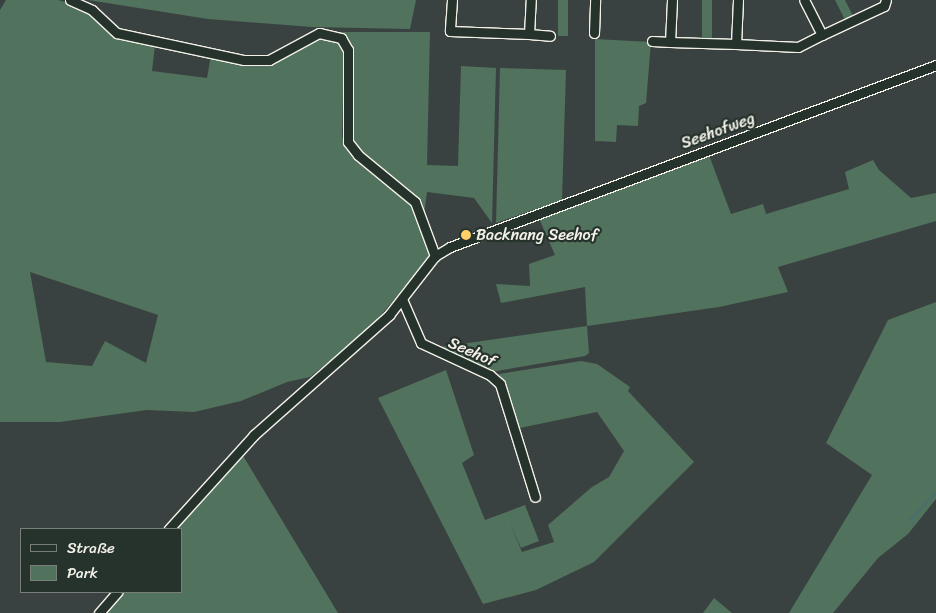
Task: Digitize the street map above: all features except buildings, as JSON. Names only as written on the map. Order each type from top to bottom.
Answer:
[{"type":"street","points":[[70,0],[92,10],[117,33],[244,60],[269,60],[319,33],[341,38],[348,50],[348,142],[358,155],[415,202],[435,256],[402,299],[254,435],[170,528]]},
{"type":"street","points":[[452,0],[450,30],[550,36]]},
{"type":"street","points":[[529,34],[531,0]]},
{"type":"street","points":[[594,33],[595,0]]},
{"type":"street","points":[[670,42],[672,0]]},
{"type":"street","points":[[736,44],[738,0]]},
{"type":"street","points":[[804,0],[822,35]]},
{"type":"street","points":[[652,41],[798,47],[884,6],[886,0]]},
{"type":"street","name":"Seehofweg","points":[[435,256],[461,241],[509,222],[806,116],[936,65]]},
{"type":"street","name":"Seehof","points":[[402,299],[421,343],[490,375],[500,384],[535,497]]},
{"type":"street","points":[[99,613],[116,593]]},
{"type":"green space","points":[[6,0],[58,0],[76,5],[90,12],[107,31],[122,39],[155,45],[152,71],[207,78],[211,55],[263,65],[313,41],[334,37],[344,48],[342,137],[349,149],[410,200],[432,255],[369,329],[310,377],[287,382],[241,401],[194,412],[147,410],[60,422],[0,422],[0,10]],"holes":[[[30,272],[158,315],[146,363],[105,341],[92,366],[46,362]]]},
{"type":"green space","points":[[88,0],[416,0],[410,29],[312,27],[208,19]]},
{"type":"green space","points":[[558,0],[568,0],[568,36],[558,36]]},
{"type":"green space","points":[[702,0],[712,0],[712,44],[702,44]]},
{"type":"green space","points":[[835,0],[845,0],[854,18],[846,22]]},
{"type":"green space","points":[[335,32],[430,32],[427,165],[458,166],[461,66],[496,68],[492,223],[474,198],[427,192],[424,215],[413,195],[352,145],[351,43]]},
{"type":"green space","points":[[595,39],[651,42],[646,103],[639,106],[638,126],[617,125],[616,142],[595,141]]},
{"type":"green space","points":[[500,68],[566,70],[562,200],[496,223]]},
{"type":"green space","points":[[709,155],[731,214],[763,204],[766,214],[849,189],[845,172],[873,160],[879,170],[911,198],[936,193],[936,221],[778,267],[788,292],[719,307],[587,326],[585,287],[501,303],[496,284],[530,286],[529,264],[555,255],[538,216]]},
{"type":"green space","points":[[936,302],[936,499],[908,534],[878,558],[833,613],[789,613],[872,475],[826,443],[888,320]]},
{"type":"green space","points":[[587,326],[589,353],[585,356],[491,372],[433,348]]},
{"type":"green space","points":[[581,361],[597,364],[630,387],[628,391],[694,462],[594,562],[536,590],[483,604],[378,398],[446,370],[474,455],[462,463],[485,520],[525,505],[539,541],[521,548],[510,523],[522,552],[554,542],[548,525],[592,487],[609,477],[624,451],[597,412],[515,429],[499,374]]},
{"type":"green space","points":[[242,454],[338,613],[103,613],[120,593],[182,593],[182,528],[175,528]]},
{"type":"green space","points":[[714,598],[732,613],[703,613]]},
{"type":"waterway","points":[[913,525],[911,519],[936,493]]},
{"type":"place","name":"Backnang Seehof","points":[[466,235]]}]
